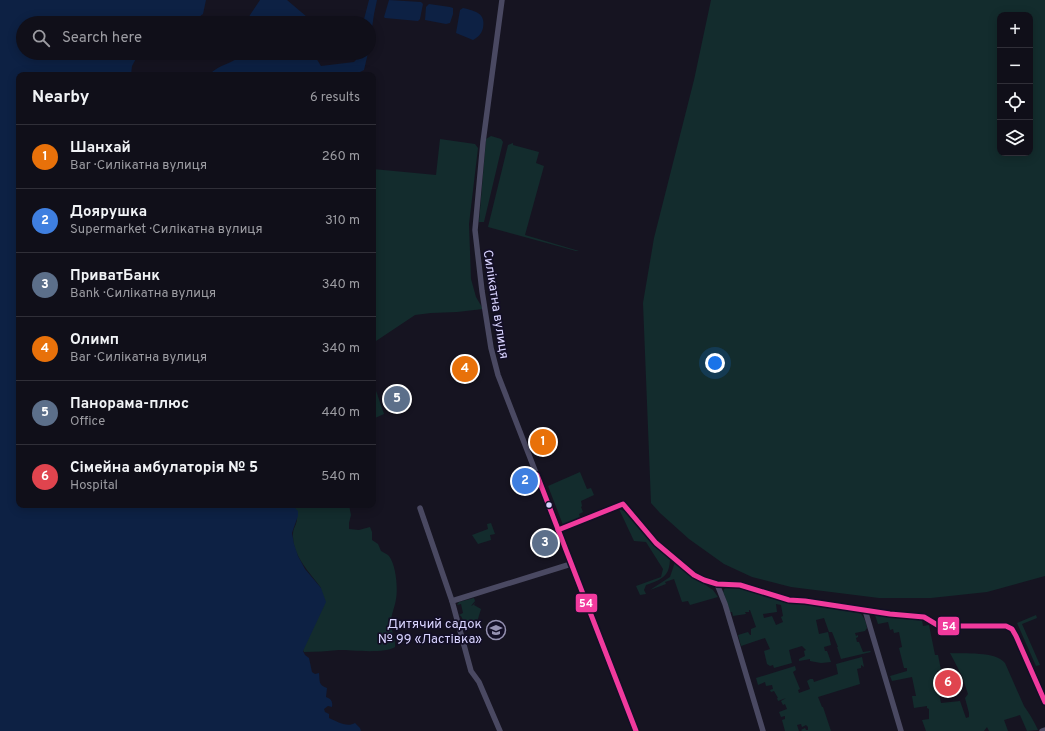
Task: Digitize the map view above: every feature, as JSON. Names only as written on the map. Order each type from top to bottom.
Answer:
[{"type":"street","name":"Силікатна вулиця","points":[[502,0],[483,142],[475,230],[491,348],[498,375],[636,731]]},
{"type":"street","points":[[420,508],[452,601],[471,671],[479,682],[500,731]]},
{"type":"street","points":[[452,601],[571,564]]},
{"type":"street","points":[[717,584],[725,604],[763,731]]},
{"type":"street","points":[[865,610],[901,731]]},
{"type":"green space","points":[[711,0],[1045,0],[1045,576],[987,592],[931,598],[879,598],[791,587],[752,577],[724,564],[689,539],[651,503],[643,303],[654,238],[694,80]]},
{"type":"green space","points":[[491,136],[501,139],[503,142],[484,222],[479,222],[486,139]]},
{"type":"green space","points":[[440,139],[475,144],[478,148],[469,224],[471,279],[476,297],[483,309],[415,315],[376,341],[376,169],[436,175]]},
{"type":"green space","points":[[513,143],[513,145],[539,152],[536,163],[544,166],[525,235],[579,251],[488,227],[508,145]]},
{"type":"green space","points":[[376,391],[384,414],[376,418]]},
{"type":"green space","points":[[580,472],[587,489],[591,488],[594,495],[581,501],[583,512],[579,514],[580,517],[563,525],[548,486]]},
{"type":"green space","points":[[295,508],[350,508],[351,515],[349,529],[359,530],[370,527],[372,532],[372,540],[378,544],[381,551],[389,556],[395,571],[397,594],[391,623],[395,647],[376,651],[339,650],[304,652],[303,650],[321,588],[302,563],[295,549],[293,534],[297,518]]},
{"type":"green space","points":[[619,509],[628,514],[648,538],[670,557],[670,564],[667,573],[661,579],[646,585],[644,590],[646,594],[640,595],[636,586],[661,577],[663,569],[646,542],[634,541]]},
{"type":"green space","points":[[491,523],[495,534],[490,535],[491,540],[478,544],[472,535],[488,529],[487,524]]},
{"type":"green space","points":[[675,562],[713,590],[718,597],[690,605],[688,601],[682,602],[674,579],[665,582],[666,584],[650,590],[670,577]]},
{"type":"green space","points":[[727,587],[741,588],[788,602],[858,611],[864,618],[867,628],[865,631],[855,633],[856,636],[858,635],[856,638],[857,642],[859,642],[863,652],[871,652],[841,659],[832,632],[829,632],[824,618],[816,620],[819,634],[828,632],[831,645],[824,647],[831,662],[821,663],[810,661],[810,659],[799,661],[799,659],[805,656],[804,651],[806,650],[802,646],[789,650],[792,663],[774,668],[773,665],[770,666],[767,664],[764,651],[770,649],[765,638],[741,646],[738,635],[748,632],[751,635],[751,629],[756,627],[750,610],[749,612],[745,612],[746,614],[733,616],[723,593],[724,589]],"holes":[[[776,604],[781,605],[783,616],[781,617],[783,622],[776,625],[772,616],[764,618],[763,614],[777,612]]]},
{"type":"green space","points":[[474,598],[475,601],[471,606],[476,602],[474,605],[481,609],[477,622],[467,625],[465,621],[462,622],[463,620],[459,615],[463,613],[461,604],[457,605],[459,602]]},
{"type":"green space","points":[[875,615],[922,620],[923,626],[929,625],[935,655],[938,655],[941,670],[937,671],[938,674],[935,675],[941,703],[960,701],[966,718],[969,717],[965,698],[968,694],[962,676],[950,653],[971,653],[1001,659],[1005,663],[1024,706],[1038,730],[1027,731],[1020,715],[1004,720],[1008,731],[989,731],[987,727],[984,731],[926,731],[922,720],[929,719],[929,709],[927,706],[914,708],[912,696],[916,696],[912,677],[892,681],[890,676],[907,671],[907,668],[904,668],[899,648],[902,647],[899,632],[894,633],[893,629],[890,630],[888,622],[878,624]]},
{"type":"green space","points":[[1036,615],[1037,618],[1022,624],[1040,665],[1036,666],[1017,623]]},
{"type":"green space","points":[[862,657],[864,667],[861,665],[861,668],[857,669],[860,684],[818,697],[831,731],[802,731],[801,730],[805,728],[808,730],[808,727],[806,725],[802,727],[801,724],[797,725],[799,731],[785,731],[782,720],[785,719],[785,716],[781,717],[779,712],[787,709],[785,704],[783,705],[781,701],[786,698],[778,701],[774,691],[771,692],[770,690],[773,689],[772,685],[766,686],[765,682],[758,685],[756,678],[795,666],[796,670],[793,672],[800,689],[798,690],[799,693],[810,689],[807,681],[810,679],[813,679],[814,682],[838,674],[836,664]]},
{"type":"water","points":[[0,0],[206,0],[203,14],[200,16],[16,16],[16,60],[135,60],[132,66],[131,72],[16,72],[16,508],[295,508],[298,511],[298,516],[292,533],[294,544],[305,569],[321,588],[326,602],[303,651],[309,658],[312,672],[315,674],[319,673],[321,684],[327,688],[326,697],[331,700],[332,707],[328,706],[324,709],[325,712],[329,714],[329,718],[349,725],[355,723],[361,731],[0,731]]},
{"type":"water","points":[[260,0],[287,0],[306,16],[250,16]]},
{"type":"water","points":[[369,0],[377,0],[374,16],[365,16]]},
{"type":"water","points":[[389,0],[421,2],[423,4],[420,19],[418,21],[385,18]]},
{"type":"water","points":[[429,4],[453,8],[450,23],[446,24],[425,20],[426,7]]},
{"type":"water","points":[[463,8],[479,14],[483,19],[483,28],[478,37],[473,40],[456,33],[460,10]]},
{"type":"water","points":[[235,60],[317,60],[321,66],[354,62],[356,60],[366,60],[364,70],[360,72],[212,72],[217,68]]},
{"type":"transit line","name":"54","points":[[537,475],[636,731]]},
{"type":"transit line","name":"54","points":[[558,530],[623,504],[656,543],[694,575],[704,580],[717,584],[740,585],[789,600],[805,601],[890,614],[924,617],[939,626],[1006,626],[1012,629],[1016,636],[1045,702]]},
{"type":"place","name":"Олимп","points":[[465,369]]},
{"type":"place","name":"Панорама-плюс","points":[[397,399]]},
{"type":"place","name":"Шанхай","points":[[543,442]]},
{"type":"place","name":"Доярушка","points":[[525,481]]},
{"type":"place","name":"ПриватБанк","points":[[545,543]]},
{"type":"place","name":"Дитячий садок № 99 «Ластівка»","points":[[496,630]]},
{"type":"place","name":"Сімейна амбулаторія № 5","points":[[948,683]]}]
